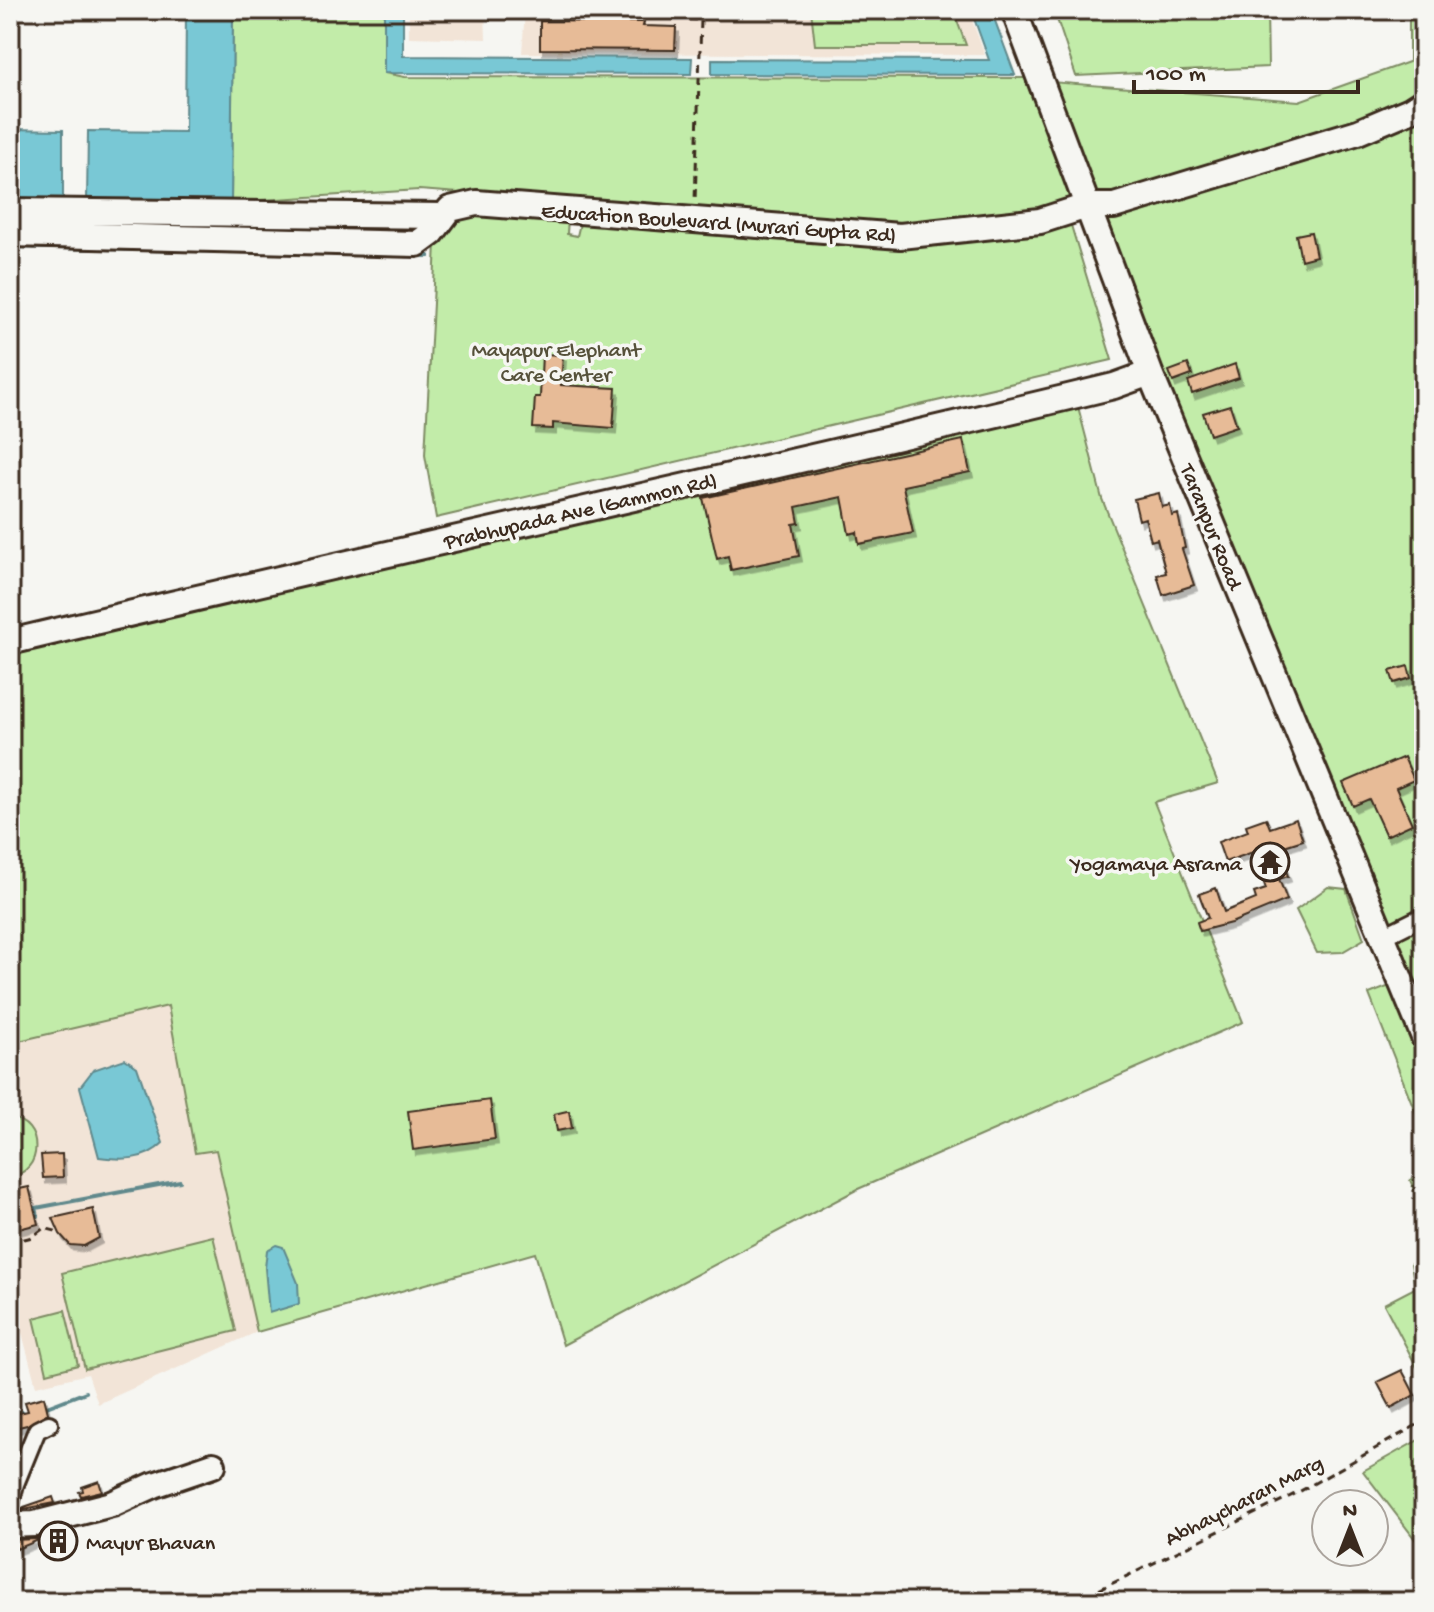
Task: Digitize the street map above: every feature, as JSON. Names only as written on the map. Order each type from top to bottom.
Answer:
[{"type":"street","name":"Taranpur Road","points":[[1014,10],[1150,373],[1424,1037]]},
{"type":"street","name":"Education Boulevard (Murari Gupta Rd)","points":[[10,234],[417,244],[432,233],[450,209],[476,203],[900,236],[1040,221],[1087,206],[1114,206],[1358,132],[1424,101]]},
{"type":"street","points":[[10,211],[442,216]]},
{"type":"street","name":"Prabhupada Ave (Gammon Rd)","points":[[10,642],[302,571],[879,442],[1114,386],[1150,373]]},
{"type":"street","points":[[1382,937],[1424,916]]},
{"type":"street","points":[[10,1504],[37,1430],[49,1424]]},
{"type":"street","points":[[10,1525],[34,1524],[112,1504],[154,1485],[213,1465]]},
{"type":"path","points":[[669,10],[669,19],[701,20],[695,221]]},
{"type":"path","points":[[10,1243],[32,1237],[44,1228],[59,1232]]},
{"type":"path","name":"Abhaycharan Marg","points":[[1074,1602],[1297,1493],[1424,1421]]},
{"type":"shaded area","points":[[409,10],[485,10],[486,39],[409,37]]},
{"type":"shaded area","points":[[525,10],[968,10],[985,55],[522,53]]},
{"type":"shaded area","points":[[168,1005],[195,1153],[216,1149],[257,1332],[98,1404],[88,1374],[36,1386],[22,1333],[10,1335],[10,1043]]},
{"type":"green space","points":[[233,10],[384,10],[384,73],[405,77],[1030,78],[1074,195],[1037,213],[893,226],[419,190],[231,202]]},
{"type":"green space","points":[[668,10],[771,10],[771,15],[669,19]]},
{"type":"green space","points":[[811,10],[953,10],[966,45],[815,45]]},
{"type":"green space","points":[[1054,10],[1267,10],[1268,67],[1076,76]]},
{"type":"green space","points":[[1409,10],[1424,10],[1424,1008],[1155,363],[1051,82],[1299,101],[1409,62]]},
{"type":"green space","name":"Mayapur Elephant Care Center","points":[[456,213],[568,217],[567,234],[577,236],[581,219],[911,245],[1070,222],[1112,360],[436,518],[425,455],[436,242]]},
{"type":"green space","points":[[1075,395],[1102,499],[1218,783],[1154,802],[1243,1022],[858,1189],[563,1345],[535,1253],[257,1332],[216,1150],[195,1153],[168,1006],[10,1043],[10,651]]},
{"type":"green space","points":[[1328,887],[1346,889],[1364,939],[1342,952],[1317,953],[1296,910]]},
{"type":"green space","points":[[1395,984],[1424,1051],[1424,1134],[1369,994]]},
{"type":"green space","points":[[10,1118],[21,1121],[29,1128],[36,1147],[29,1166],[10,1177]]},
{"type":"green space","points":[[1424,1172],[1424,1213],[1410,1180]]},
{"type":"green space","points":[[213,1236],[236,1331],[85,1369],[62,1273]]},
{"type":"green space","points":[[1424,1255],[1424,1381],[1384,1304],[1415,1288],[1411,1263]]},
{"type":"green space","points":[[65,1310],[78,1365],[47,1373],[34,1318]]},
{"type":"green space","points":[[1424,1437],[1424,1551],[1390,1506],[1390,1488],[1376,1488],[1363,1471]]},
{"type":"water","points":[[186,10],[233,10],[231,202],[87,201],[88,131],[185,132]]},
{"type":"water","points":[[384,10],[403,10],[403,56],[692,58],[691,74],[384,73]]},
{"type":"water","points":[[971,10],[991,10],[1015,75],[712,74],[712,59],[989,60]]},
{"type":"water","points":[[10,129],[63,130],[63,200],[10,199]]},
{"type":"water","points":[[125,1059],[137,1067],[163,1143],[141,1156],[125,1159],[99,1157],[80,1087],[93,1070]]},
{"type":"water","points":[[276,1245],[283,1247],[298,1283],[299,1304],[269,1313],[265,1268],[267,1250]]},
{"type":"building","points":[[540,21],[644,22],[643,26],[676,27],[675,50],[540,49]]},
{"type":"building","points":[[1311,232],[1316,256],[1301,260],[1296,235]]},
{"type":"building","points":[[542,354],[563,355],[561,385],[616,388],[613,428],[553,423],[553,429],[533,428],[535,397],[540,397]]},
{"type":"building","points":[[1188,364],[1192,375],[1173,382],[1169,371]]},
{"type":"building","points":[[1235,364],[1239,378],[1192,394],[1188,381]]},
{"type":"building","points":[[1230,405],[1237,426],[1210,435],[1203,413]]},
{"type":"building","points":[[963,440],[970,472],[903,486],[913,533],[859,544],[857,532],[849,534],[842,497],[796,507],[799,523],[793,524],[799,556],[731,570],[728,556],[717,559],[703,498]]},
{"type":"building","points":[[1159,493],[1162,507],[1170,505],[1172,516],[1178,514],[1185,548],[1182,549],[1194,585],[1163,595],[1157,575],[1166,573],[1157,539],[1151,541],[1145,518],[1139,520],[1134,499]]},
{"type":"building","points":[[1408,666],[1411,678],[1394,683],[1390,671]]},
{"type":"building","points":[[1404,757],[1414,780],[1396,788],[1412,824],[1386,836],[1369,799],[1353,806],[1343,783]]},
{"type":"building","points":[[1266,818],[1270,828],[1296,819],[1303,840],[1278,848],[1288,876],[1279,879],[1287,900],[1231,923],[1200,931],[1197,922],[1208,918],[1199,894],[1216,888],[1224,912],[1256,899],[1254,893],[1266,889],[1253,852],[1225,862],[1218,842],[1248,831],[1246,825]]},
{"type":"building","points":[[490,1100],[495,1139],[413,1150],[408,1111]]},
{"type":"building","points":[[569,1111],[572,1128],[557,1131],[554,1114]]},
{"type":"building","points":[[62,1154],[63,1177],[43,1178],[41,1155]]},
{"type":"building","points":[[29,1187],[38,1224],[19,1229],[10,1191]]},
{"type":"building","points":[[93,1209],[99,1238],[84,1246],[70,1245],[60,1234],[53,1218]]},
{"type":"building","points":[[1402,1370],[1415,1395],[1391,1408],[1377,1382]]},
{"type":"building","points":[[44,1397],[48,1413],[27,1425],[10,1429],[10,1415],[28,1411],[25,1402]]},
{"type":"building","points":[[99,1481],[102,1491],[81,1496],[79,1492],[83,1491],[82,1487]]},
{"type":"building","points":[[53,1497],[55,1503],[19,1510],[24,1507]]},
{"type":"building","name":"Mayur Bhavan","points":[[69,1533],[69,1547],[47,1548],[46,1536]]},
{"type":"building","points":[[46,1537],[17,1549],[14,1540],[35,1539]]},
{"type":"waterway","points":[[10,247],[429,256]]},
{"type":"waterway","points":[[33,1217],[38,1216],[36,1208],[180,1181]]},
{"type":"waterway","points":[[44,1408],[86,1392]]},
{"type":"waterway","points":[[10,1414],[23,1412]]},
{"type":"place","name":"Yogamaya Asrama","points":[[1270,862]]},
{"type":"place","name":"Mayur Bhavan","points":[[58,1541]]}]
